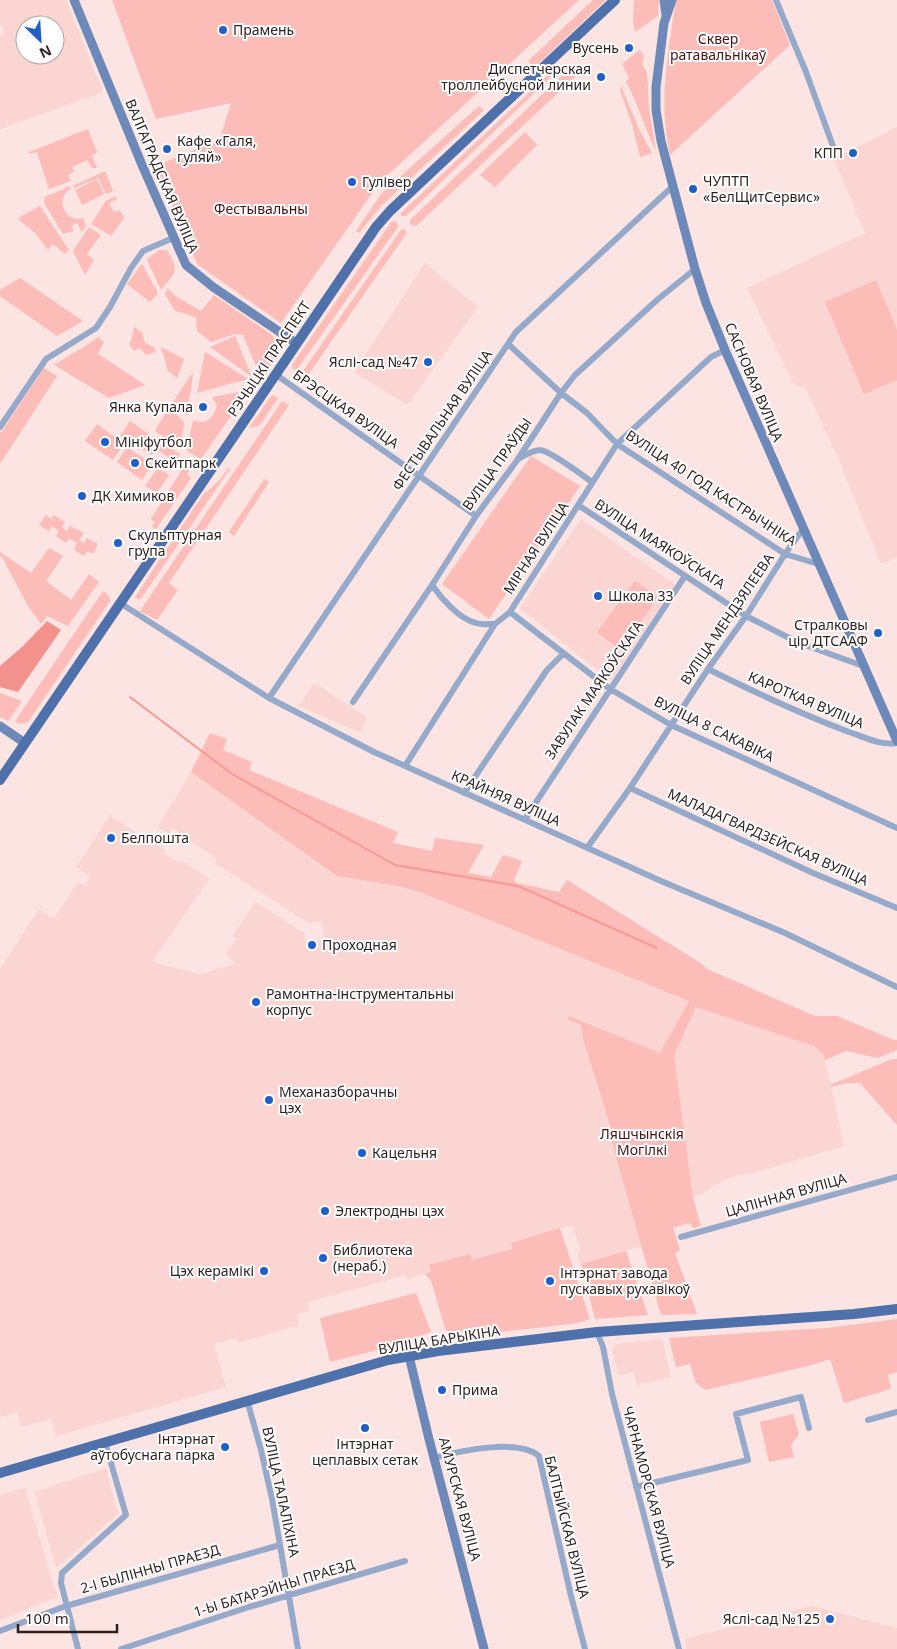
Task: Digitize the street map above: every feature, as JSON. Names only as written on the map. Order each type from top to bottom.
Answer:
[{"type":"main road","name":"ВАЛГАГРАДСКАЯ ВУЛІЦА","points":[[74,0],[173,238],[189,269],[296,343]]},
{"type":"main road","name":"РЭЧЫЦКІ ПРАСПЕКТ","points":[[0,780],[376,227],[390,211],[615,0]]},
{"type":"main road","name":"САСНОВАЯ ВУЛІЦА","points":[[664,0],[666,15]]},
{"type":"main road","name":"САСНОВАЯ ВУЛІЦА","points":[[672,0],[666,15],[656,87],[656,110],[672,187],[695,269],[724,350],[897,742]]},
{"type":"main road","points":[[0,726],[25,743]]},
{"type":"main road","name":"ВУЛІЦА БАРЫКІНА","points":[[0,1473],[388,1360],[597,1332],[854,1314],[897,1309]]},
{"type":"main road","name":"АМУРСКАЯ ВУЛІЦА","points":[[410,1356],[434,1458],[484,1649]]},
{"type":"street","points":[[776,0],[806,72],[834,149]]},
{"type":"street","name":"ФЕСТЫВАЛЬНАЯ ВУЛІЦА","points":[[269,698],[516,332],[672,187]]},
{"type":"street","points":[[0,427],[46,359],[96,328],[143,251],[173,238]]},
{"type":"street","name":"ВУЛІЦА ПРАЎДЫ","points":[[353,702],[476,516],[518,459],[561,393],[588,363],[657,300],[695,269]]},
{"type":"street","name":"ВУЛІЦА 40 ГОД КАСТРЫЧНІКА","points":[[508,344],[561,393],[587,414],[617,444],[785,554],[818,564]]},
{"type":"street","name":"МІРНАЯ ВУЛІЦА","points":[[405,766],[495,624],[510,612],[617,444],[710,357],[724,350]]},
{"type":"street","name":"БРЭСЦКАЯ ВУЛІЦА","points":[[275,374],[476,516]]},
{"type":"street","points":[[518,459],[530,452],[541,450],[552,454],[592,482]]},
{"type":"street","name":"ВУЛІЦА МАЯКОЎСКАГА","points":[[578,506],[746,616],[798,642],[863,666]]},
{"type":"street","name":"ВУЛІЦА МЕНДЗЯЛЕЕВА","points":[[588,848],[803,529]]},
{"type":"street","name":"ЗАВУЛАК МАЯКОЎСКАГА","points":[[525,819],[685,576]]},
{"type":"street","points":[[432,585],[442,600],[469,621],[476,624],[495,624]]},
{"type":"street","name":"КРАЙНЯЯ ВУЛІЦА","points":[[120,603],[269,698],[374,752],[661,881],[785,933],[897,987]]},
{"type":"street","name":"ВУЛІЦА 8 САКАВІКА","points":[[510,612],[610,689],[671,725],[897,828]]},
{"type":"street","points":[[464,793],[547,670],[564,652]]},
{"type":"street","name":"КАРОТКАЯ ВУЛІЦА","points":[[708,669],[820,721],[870,740],[890,744],[897,742]]},
{"type":"street","name":"МАЛАДАГВАРДЗЕЙСКАЯ ВУЛІЦА","points":[[630,788],[813,873],[897,908]]},
{"type":"street","name":"ЦАЛІННАЯ ВУЛІЦА","points":[[681,1237],[897,1177]]},
{"type":"street","name":"ЧАРНАМОРСКАЯ ВУЛІЦА","points":[[597,1332],[603,1347],[612,1394],[679,1649]]},
{"type":"street","points":[[636,1487],[748,1460],[736,1414],[801,1397],[809,1428]]},
{"type":"street","name":"ВУЛІЦА ТАЛАЛІХІНА","points":[[247,1400],[262,1450],[298,1649]]},
{"type":"street","points":[[868,1420],[897,1412]]},
{"type":"street","points":[[78,1649],[61,1583],[62,1573],[126,1515],[105,1442]]},
{"type":"street","name":"БАЛТЫЙСКАЯ ВУЛІЦА","points":[[434,1458],[480,1448],[512,1447],[535,1452],[539,1456],[585,1649]]},
{"type":"street","name":"2-І БЫЛІННЫ ПРАЕЗД","points":[[0,1631],[66,1606],[280,1545]]},
{"type":"street","name":"1-Ы БАТАРЭЙНЫ ПРАЕЗД","points":[[121,1649],[249,1607],[405,1561]]},
{"type":"shaded area","points":[[0,0],[66,0],[103,92],[0,129],[0,36],[5,31],[0,24]]},
{"type":"shaded area","points":[[897,127],[897,557],[881,564],[836,453],[805,387],[795,386],[747,288],[865,233],[833,157]]},
{"type":"shaded area","points":[[425,263],[478,307],[407,405],[354,372]]},
{"type":"shaded area","name":"Школа 33","points":[[581,519],[676,585],[611,681],[520,608]]},
{"type":"shaded area","points":[[47,621],[61,630],[18,692],[0,687],[0,666]]},
{"type":"shaded area","points":[[314,683],[367,717],[361,731],[299,706]]},
{"type":"shaded area","points":[[191,772],[337,876],[417,891],[689,1001],[660,1053],[570,1016],[581,1025],[583,1039],[613,1136],[610,1136],[642,1246],[581,1264],[578,1259],[580,1247],[572,1225],[511,1243],[512,1249],[472,1260],[470,1254],[429,1266],[431,1272],[407,1279],[405,1275],[308,1302],[309,1311],[297,1314],[299,1325],[238,1343],[236,1338],[214,1344],[226,1387],[56,1436],[51,1419],[22,1427],[17,1412],[0,1417],[0,969],[39,909],[54,919],[78,882],[85,886],[90,876],[76,867],[110,815],[165,850],[163,853],[178,863],[181,860],[209,879],[152,962],[199,974],[236,964],[226,953],[237,939],[232,936],[256,902],[304,933],[306,943],[325,939],[321,921],[309,923],[216,864],[216,859],[213,856],[172,828],[169,833],[158,827]]},
{"type":"shaded area","points":[[696,1007],[814,1046],[824,1055],[844,1146],[760,1171],[732,1177],[712,1186],[704,1193],[693,1198],[674,1055]]},
{"type":"shaded area","points":[[662,1339],[671,1377],[637,1385],[634,1372],[619,1375],[612,1351],[616,1344]]},
{"type":"shaded area","points":[[106,1468],[118,1514],[56,1568],[35,1492]]},
{"type":"shaded area","points":[[25,1488],[57,1597],[0,1620],[0,1495]]},
{"type":"shaded area","points":[[812,1606],[897,1628],[897,1649],[687,1649],[685,1639]]},
{"type":"green space","name":"Фестывальны","points":[[112,0],[579,0],[380,182],[281,323],[197,264],[156,166],[220,139],[231,103],[156,119]]},
{"type":"green space","points":[[593,0],[606,0],[535,67],[528,61]]},
{"type":"green space","points":[[634,0],[659,0],[658,16],[635,32],[633,22]]},
{"type":"green space","name":"Сквер ратавальнікаў","points":[[676,0],[772,0],[790,45],[670,155],[666,135],[665,96],[667,58]]},
{"type":"green space","points":[[640,50],[644,56],[642,65],[647,72],[649,108],[656,150],[626,82],[629,78],[622,64]]},
{"type":"green space","points":[[573,67],[577,69],[578,74],[417,225],[413,226],[410,223],[410,220]]},
{"type":"green space","points":[[550,73],[551,77],[406,216],[401,216],[401,213]]},
{"type":"green space","points":[[621,86],[639,129],[652,153],[640,157],[632,124],[620,90]]},
{"type":"green space","points":[[479,106],[484,110],[381,206],[359,233],[356,231],[382,193]]},
{"type":"green space","points":[[88,129],[97,152],[92,156],[97,168],[92,168],[87,160],[72,167],[74,172],[68,175],[71,181],[49,189],[37,152],[30,154],[29,152]]},
{"type":"green space","points":[[525,132],[537,145],[495,187],[480,175]]},
{"type":"green space","points":[[105,171],[113,191],[106,194],[98,178],[74,188],[73,186]]},
{"type":"green space","points":[[97,179],[104,194],[82,205],[75,190]]},
{"type":"green space","points":[[70,186],[71,189],[63,198],[64,209],[71,218],[83,218],[86,225],[82,232],[77,223],[71,226],[74,231],[63,234],[44,203],[45,197]]},
{"type":"green space","points":[[116,196],[117,199],[109,203],[114,212],[120,210],[124,218],[111,236],[91,224],[106,201]]},
{"type":"green space","points":[[40,206],[69,250],[65,254],[53,244],[48,250],[35,233],[19,220],[20,217]]},
{"type":"green space","points":[[392,221],[397,222],[398,227],[298,368],[296,370],[293,369],[292,365]]},
{"type":"green space","points":[[89,227],[101,235],[87,254],[94,260],[85,275],[73,251]]},
{"type":"green space","points":[[404,229],[406,234],[308,375],[304,376],[303,371],[401,230]]},
{"type":"green space","points":[[159,250],[167,250],[175,267],[173,275],[161,290],[147,260]]},
{"type":"green space","points":[[142,264],[158,293],[150,302],[127,284]]},
{"type":"green space","points":[[20,278],[83,321],[57,336],[0,296],[0,290]]},
{"type":"green space","points":[[876,280],[897,330],[897,380],[864,394],[825,302]]},
{"type":"green space","points":[[167,288],[177,297],[201,311],[214,295],[272,335],[276,341],[277,352],[261,378],[243,335],[235,334],[211,342],[197,331],[196,317],[175,311],[165,294]]},
{"type":"green space","points":[[134,327],[143,333],[146,343],[154,347],[156,352],[146,355],[140,348],[134,351],[129,344]]},
{"type":"green space","points":[[235,336],[252,377],[210,347]]},
{"type":"green space","points":[[98,337],[104,342],[98,354],[145,385],[109,398],[54,365]]},
{"type":"green space","points":[[161,347],[184,359],[177,378],[168,371]]},
{"type":"green space","points":[[205,352],[248,379],[197,393]]},
{"type":"green space","points":[[44,368],[57,376],[0,464],[0,434]]},
{"type":"green space","points":[[193,372],[191,392],[187,416],[173,402]]},
{"type":"green space","points":[[249,390],[201,459],[187,451],[193,420],[198,422],[206,421],[214,414],[217,405],[212,397]]},
{"type":"green space","points":[[272,395],[278,398],[260,425],[249,428]]},
{"type":"green space","points":[[282,401],[289,405],[169,583],[178,590],[157,620],[140,611]]},
{"type":"green space","points":[[169,407],[184,422],[181,448],[155,431]]},
{"type":"green space","points":[[130,421],[150,435],[139,450],[120,436]]},
{"type":"green space","name":"Мініфутбол","points":[[97,424],[124,444],[113,460],[85,441]]},
{"type":"green space","points":[[152,436],[180,454],[176,462],[156,449],[152,455],[142,449]]},
{"type":"green space","name":"Скейтпарк","points":[[127,447],[152,464],[142,480],[117,462]]},
{"type":"green space","points":[[531,456],[580,486],[489,619],[442,584]]},
{"type":"green space","points":[[185,465],[190,469],[187,474],[191,478],[156,529],[152,527],[155,522],[151,519]]},
{"type":"green space","points":[[158,468],[169,475],[157,493],[145,486]]},
{"type":"green space","points":[[228,468],[230,469],[140,600],[135,597],[204,493],[214,486]]},
{"type":"green space","points":[[264,479],[269,482],[234,536],[229,532]]},
{"type":"green space","points":[[46,515],[51,519],[54,515],[65,522],[62,527],[67,531],[70,526],[84,533],[79,540],[84,543],[87,538],[98,544],[93,554],[87,551],[84,556],[74,550],[77,543],[69,539],[66,543],[56,536],[59,531],[52,526],[49,531],[39,525]]},
{"type":"green space","points":[[49,548],[63,556],[46,581],[71,600],[89,574],[99,582],[68,626],[47,616],[41,624],[28,606],[0,556],[0,552],[31,573]]},
{"type":"green space","points":[[635,581],[658,597],[621,651],[597,632]]},
{"type":"green space","points":[[103,591],[109,596],[110,601],[28,722],[20,724],[15,721]]},
{"type":"green space","points":[[0,693],[22,701],[8,721],[0,717]]},
{"type":"green space","name":"Ляшчынскія Могілкі","points":[[210,733],[227,739],[223,750],[252,762],[249,770],[398,832],[393,843],[432,851],[435,838],[484,845],[468,873],[491,877],[503,855],[522,861],[514,880],[517,883],[559,892],[567,880],[702,964],[707,969],[815,1016],[837,1016],[897,1040],[897,1050],[878,1058],[846,1051],[825,1060],[824,1055],[814,1046],[696,1007],[674,1055],[693,1198],[701,1226],[694,1228],[689,1223],[673,1228],[680,1250],[675,1253],[697,1314],[661,1315],[610,1136],[613,1135],[583,1039],[581,1025],[568,1019],[569,1016],[660,1053],[689,1001],[417,891],[337,876],[191,772]]},
{"type":"green space","points":[[892,1059],[897,1059],[897,1125],[860,1083],[847,1083],[831,1087],[830,1085]]},
{"type":"green space","points":[[560,1228],[590,1319],[578,1323],[501,1332],[446,1331],[431,1281],[425,1274],[431,1272],[429,1265],[470,1254],[472,1260],[512,1249],[511,1243]]},
{"type":"green space","points":[[626,1251],[648,1315],[595,1319],[581,1264]]},
{"type":"green space","points":[[416,1293],[431,1332],[389,1347],[330,1362],[320,1318]]},
{"type":"green space","points":[[897,1319],[897,1372],[888,1375],[891,1389],[844,1403],[830,1359],[705,1390],[696,1383],[690,1364],[676,1367],[669,1338],[827,1328]]},
{"type":"green space","points":[[793,1414],[799,1434],[791,1445],[794,1457],[769,1462],[760,1422]]},
{"type":"waterway","points":[[130,697],[232,774],[395,865],[518,886],[657,948]]},
{"type":"place","name":"Прамень","points":[[223,30]]},
{"type":"place","name":"Вусень","points":[[629,48]]},
{"type":"place","name":"Диспетчерская троллейбусной линии","points":[[601,77]]},
{"type":"place","name":"Кафе «Галя, гуляй»","points":[[167,149]]},
{"type":"place","name":"КПП","points":[[853,153]]},
{"type":"place","name":"Гулівер","points":[[352,182]]},
{"type":"place","name":"ЧУПТП «БелЩитСервис»","points":[[693,189]]},
{"type":"place","name":"Яслі-сад №47","points":[[428,362]]},
{"type":"place","name":"Янка Купала","points":[[203,407]]},
{"type":"place","name":"Мініфутбол","points":[[105,442]]},
{"type":"place","name":"Скейтпарк","points":[[135,463]]},
{"type":"place","name":"ДК Химиков","points":[[82,496]]},
{"type":"place","name":"Скульптурная група","points":[[118,543]]},
{"type":"place","name":"Школа 33","points":[[598,596]]},
{"type":"place","name":"Стралковы цір ДТСААФ","points":[[878,633]]},
{"type":"place","name":"Белпошта","points":[[111,838]]},
{"type":"place","name":"Проходная","points":[[312,945]]},
{"type":"place","name":"Рамонтна-інструментальны корпус","points":[[256,1002]]},
{"type":"place","name":"Механазборачны цэх","points":[[269,1100]]},
{"type":"place","name":"Кацельня","points":[[362,1153]]},
{"type":"place","name":"Электродны цэх","points":[[325,1211]]},
{"type":"place","name":"Библиотека (нераб.)","points":[[323,1258]]},
{"type":"place","name":"Цэх керамікі","points":[[264,1271]]},
{"type":"place","name":"Інтэрнат завода пускавых рухавікоў","points":[[550,1281]]},
{"type":"place","name":"Прима","points":[[442,1390]]},
{"type":"place","name":"Інтэрнат цеплавых сетак","points":[[365,1428]]},
{"type":"place","name":"Інтэрнат аўтобуснага парка","points":[[225,1447]]},
{"type":"place","name":"Яслі-сад №125","points":[[830,1619]]}]
